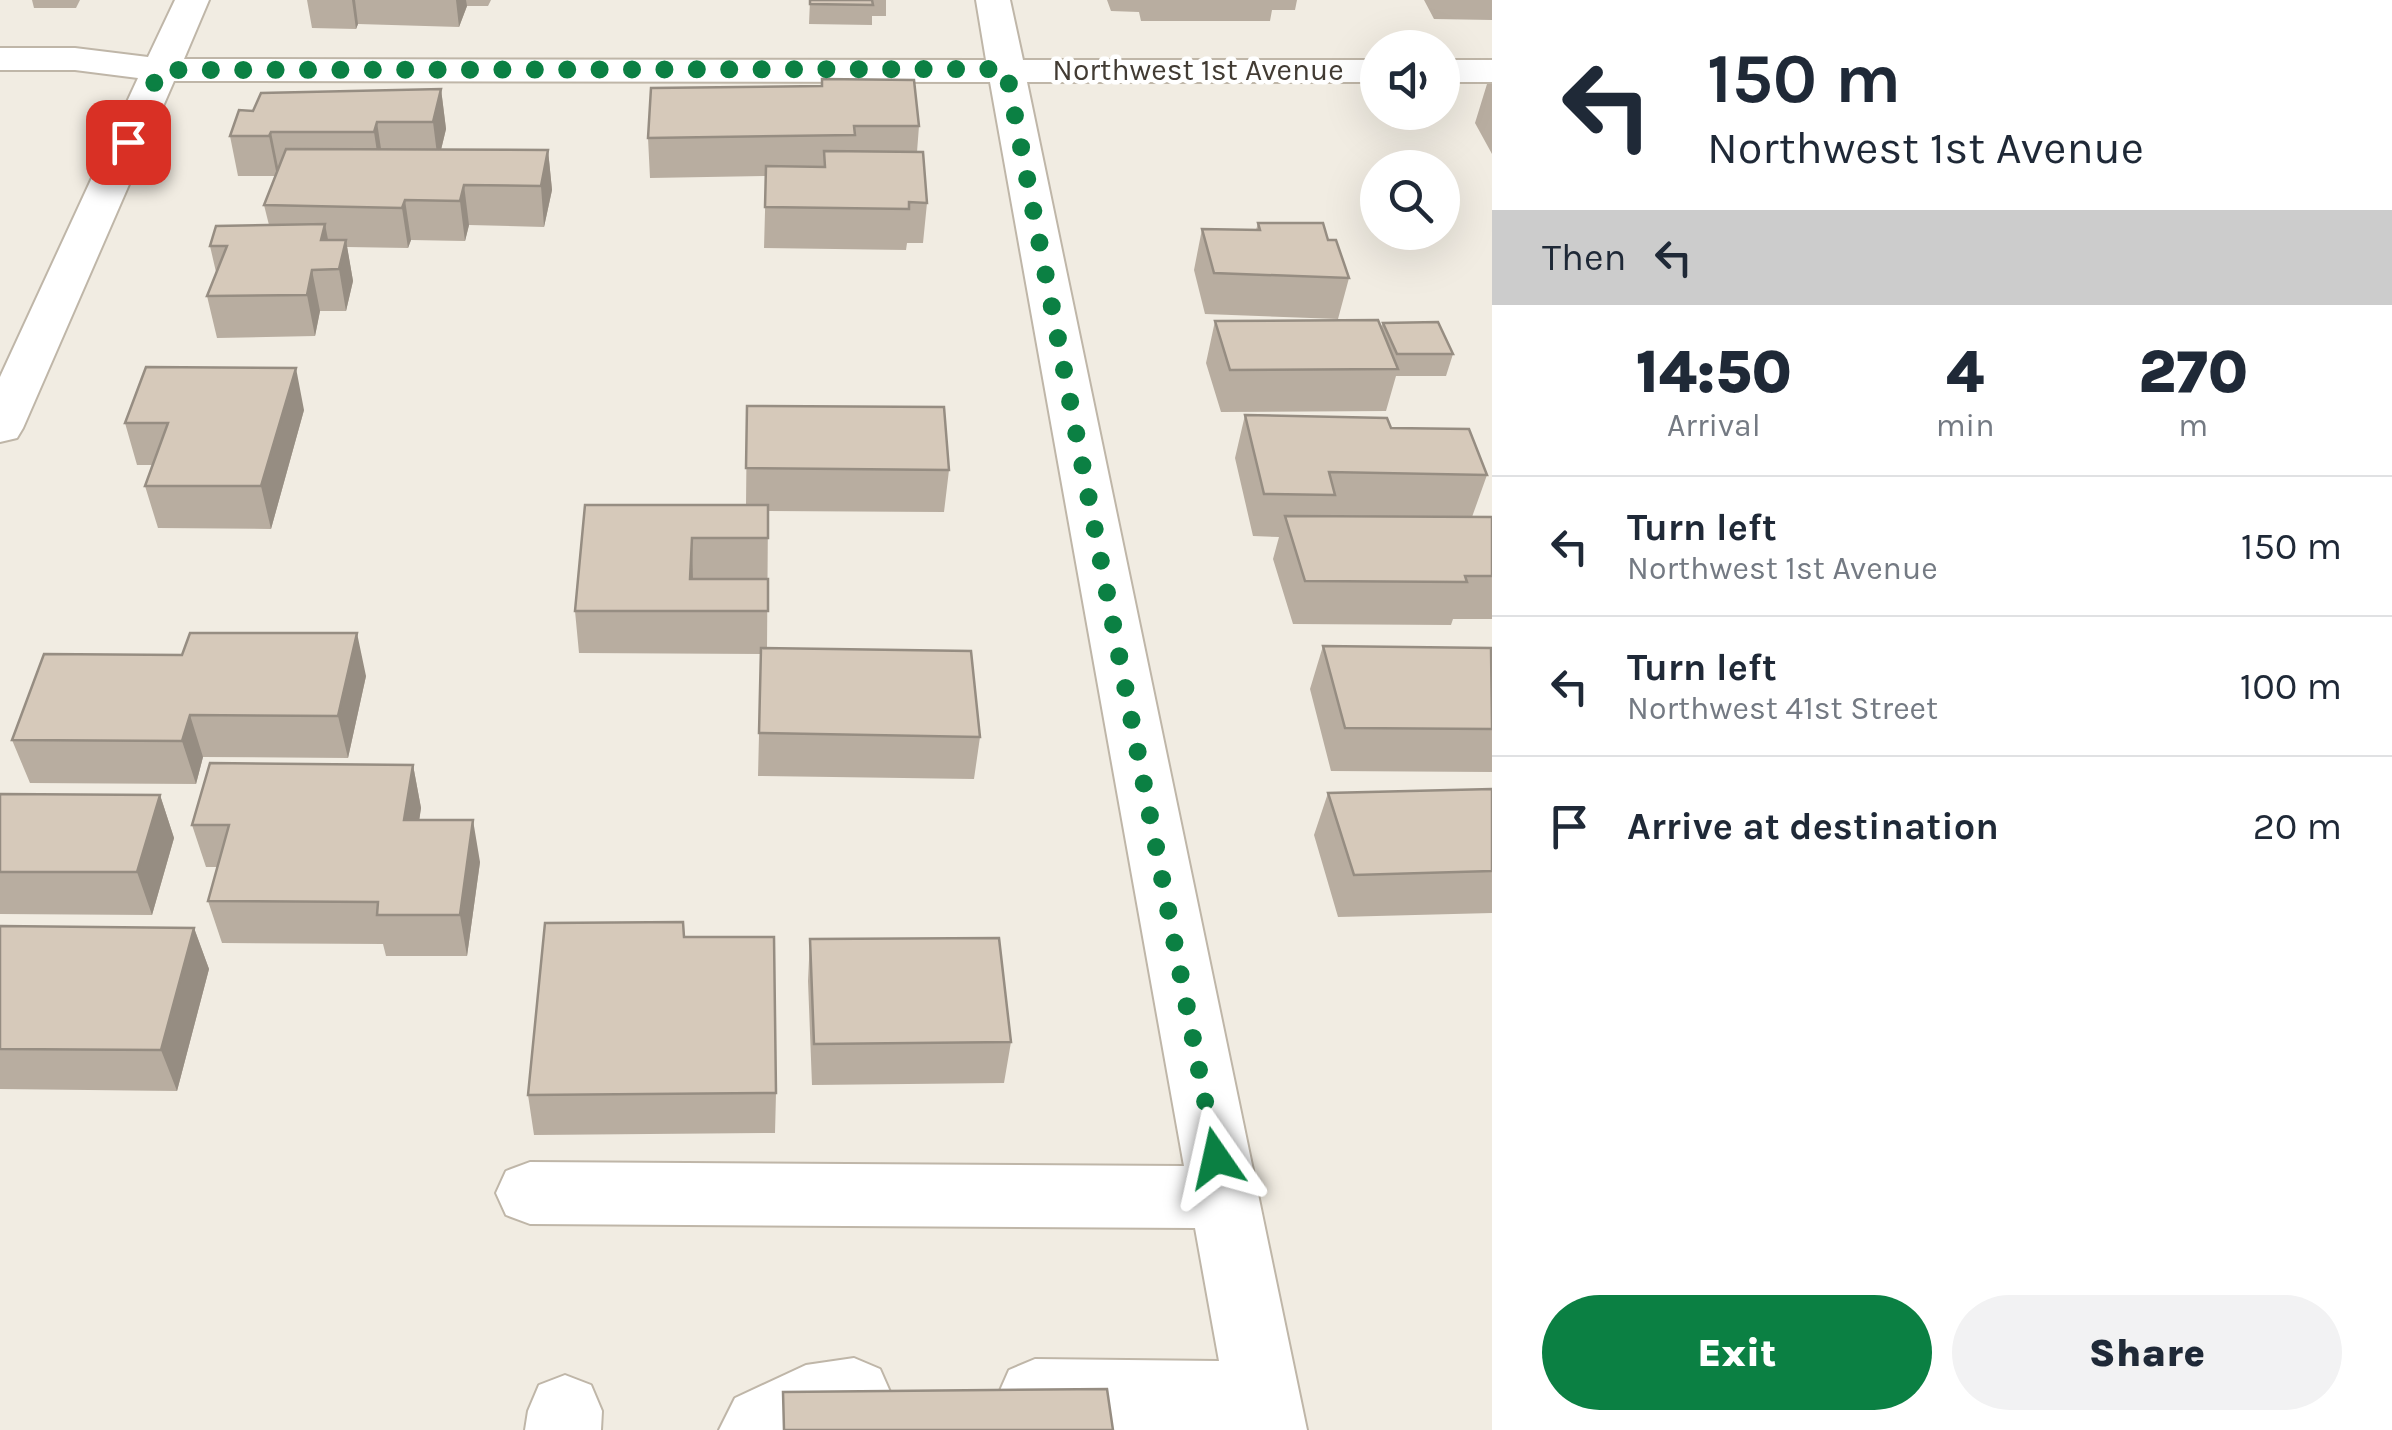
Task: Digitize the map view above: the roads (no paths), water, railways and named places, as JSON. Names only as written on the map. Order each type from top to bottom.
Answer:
[{"type":"street","points":[[0,428],[192,0]]},
{"type":"street","points":[[757,1430],[761,1424],[806,1401],[846,1394],[945,1395],[1266,1414],[993,0]]},
{"type":"street","name":"Northwest 1st Avenue","points":[[0,60],[75,59],[160,70],[1360,70]]},
{"type":"street","points":[[1460,71],[1492,71]]},
{"type":"street","points":[[530,1193],[1224,1196]]}]
